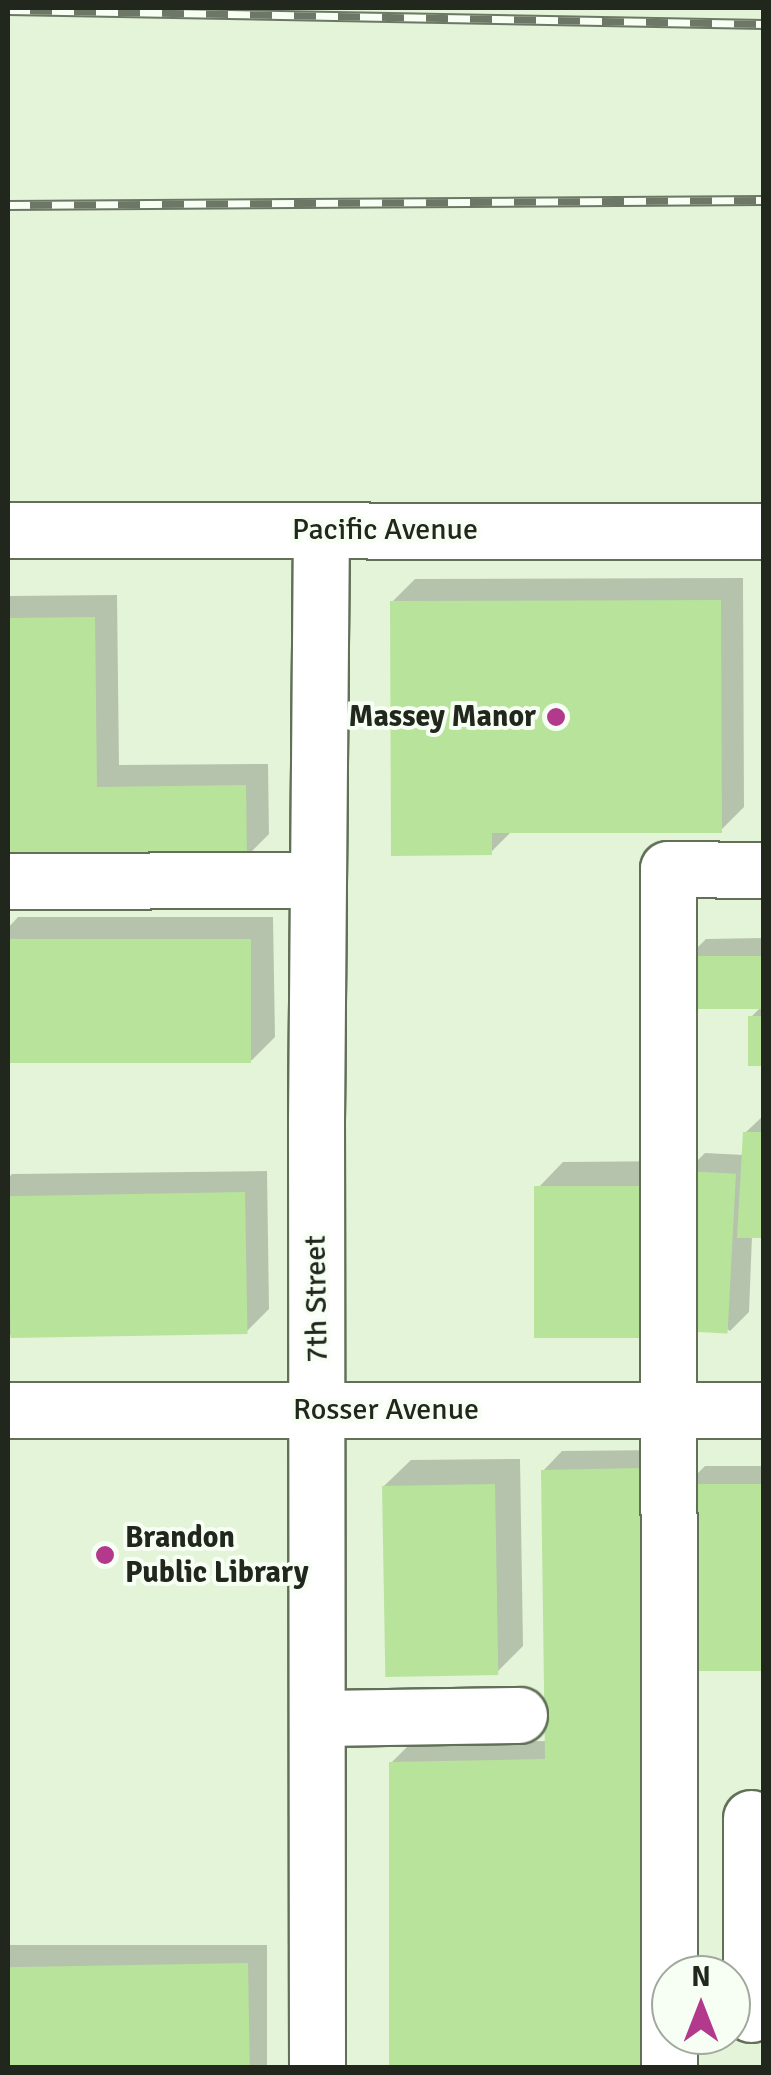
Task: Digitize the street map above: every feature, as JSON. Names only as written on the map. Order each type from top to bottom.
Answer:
[{"type":"street","name":"Pacific Avenue","points":[[8,530],[764,531]]},
{"type":"street","name":"7th Street","points":[[317,2068],[321,530]]},
{"type":"street","points":[[669,1955],[668,869],[764,870]]},
{"type":"street","points":[[8,881],[318,880]]},
{"type":"street","name":"Rosser Avenue","points":[[8,1410],[764,1410]]},
{"type":"street","points":[[318,1718],[519,1714]]},
{"type":"street","points":[[668,1818],[757,1818],[751,1965]]},
{"type":"building","name":"Massey Manor","points":[[721,600],[722,833],[492,833],[492,855],[391,856],[390,601]]},
{"type":"building","points":[[95,617],[97,787],[246,785],[247,859],[8,862],[8,618]]},
{"type":"building","points":[[8,939],[251,939],[251,1063],[8,1063]]},
{"type":"building","points":[[684,956],[764,956],[764,1009],[684,1009]]},
{"type":"building","points":[[748,1016],[764,1016],[764,1066],[748,1066]]},
{"type":"building","points":[[743,1132],[764,1132],[764,1238],[737,1238]]},
{"type":"building","points":[[683,1171],[736,1174],[728,1334],[675,1331]]},
{"type":"building","points":[[534,1186],[652,1186],[652,1338],[534,1338]]},
{"type":"building","points":[[245,1192],[247,1334],[11,1338],[8,1196]]},
{"type":"building","points":[[643,1468],[647,2068],[389,2068],[389,1762],[545,1759],[541,1470]]},
{"type":"building","points":[[495,1484],[498,1675],[385,1677],[382,1486]]},
{"type":"building","points":[[683,1484],[764,1484],[764,1671],[683,1671]]},
{"type":"building","points":[[248,1963],[250,2068],[10,2068],[8,1967]]},
{"type":"railway","points":[[8,10],[764,24]]},
{"type":"railway","points":[[8,205],[764,200]]},
{"type":"place","name":"Massey Manor","points":[[556,717]]},
{"type":"place","name":"Brandon Public Library","points":[[105,1555]]}]
